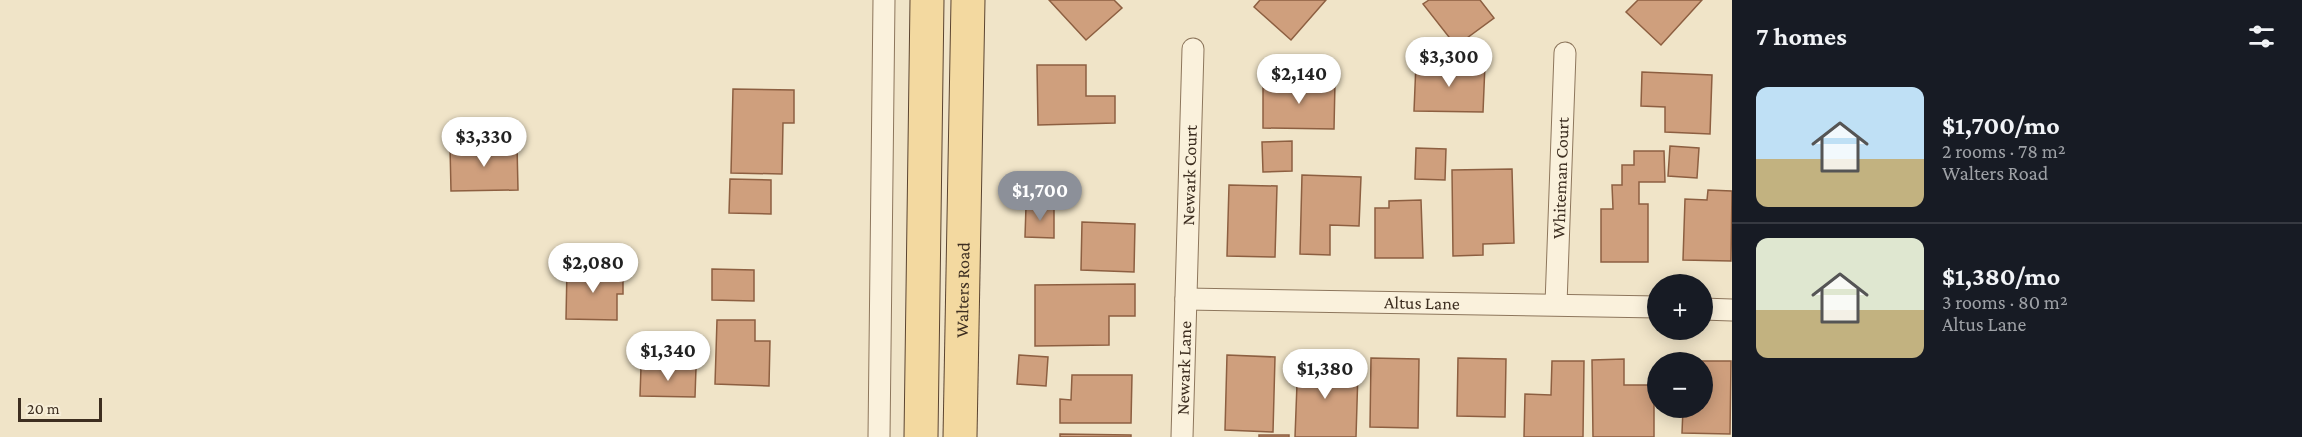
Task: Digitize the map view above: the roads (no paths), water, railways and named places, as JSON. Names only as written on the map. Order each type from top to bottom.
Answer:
[{"type":"main road","points":[[921,437],[927,0]]},
{"type":"main road","name":"Walters Road","points":[[960,437],[968,0]]},
{"type":"street","points":[[879,437],[884,0]]},
{"type":"street","name":"Newark Court","points":[[1186,299],[1193,49]]},
{"type":"street","name":"Whiteman Court","points":[[1556,304],[1564,53]]},
{"type":"street","name":"Altus Lane","points":[[1186,299],[1647,307]]},
{"type":"street","name":"Newark Lane","points":[[1182,437],[1186,299]]},
{"type":"street","points":[[1713,309],[1732,310]]}]
